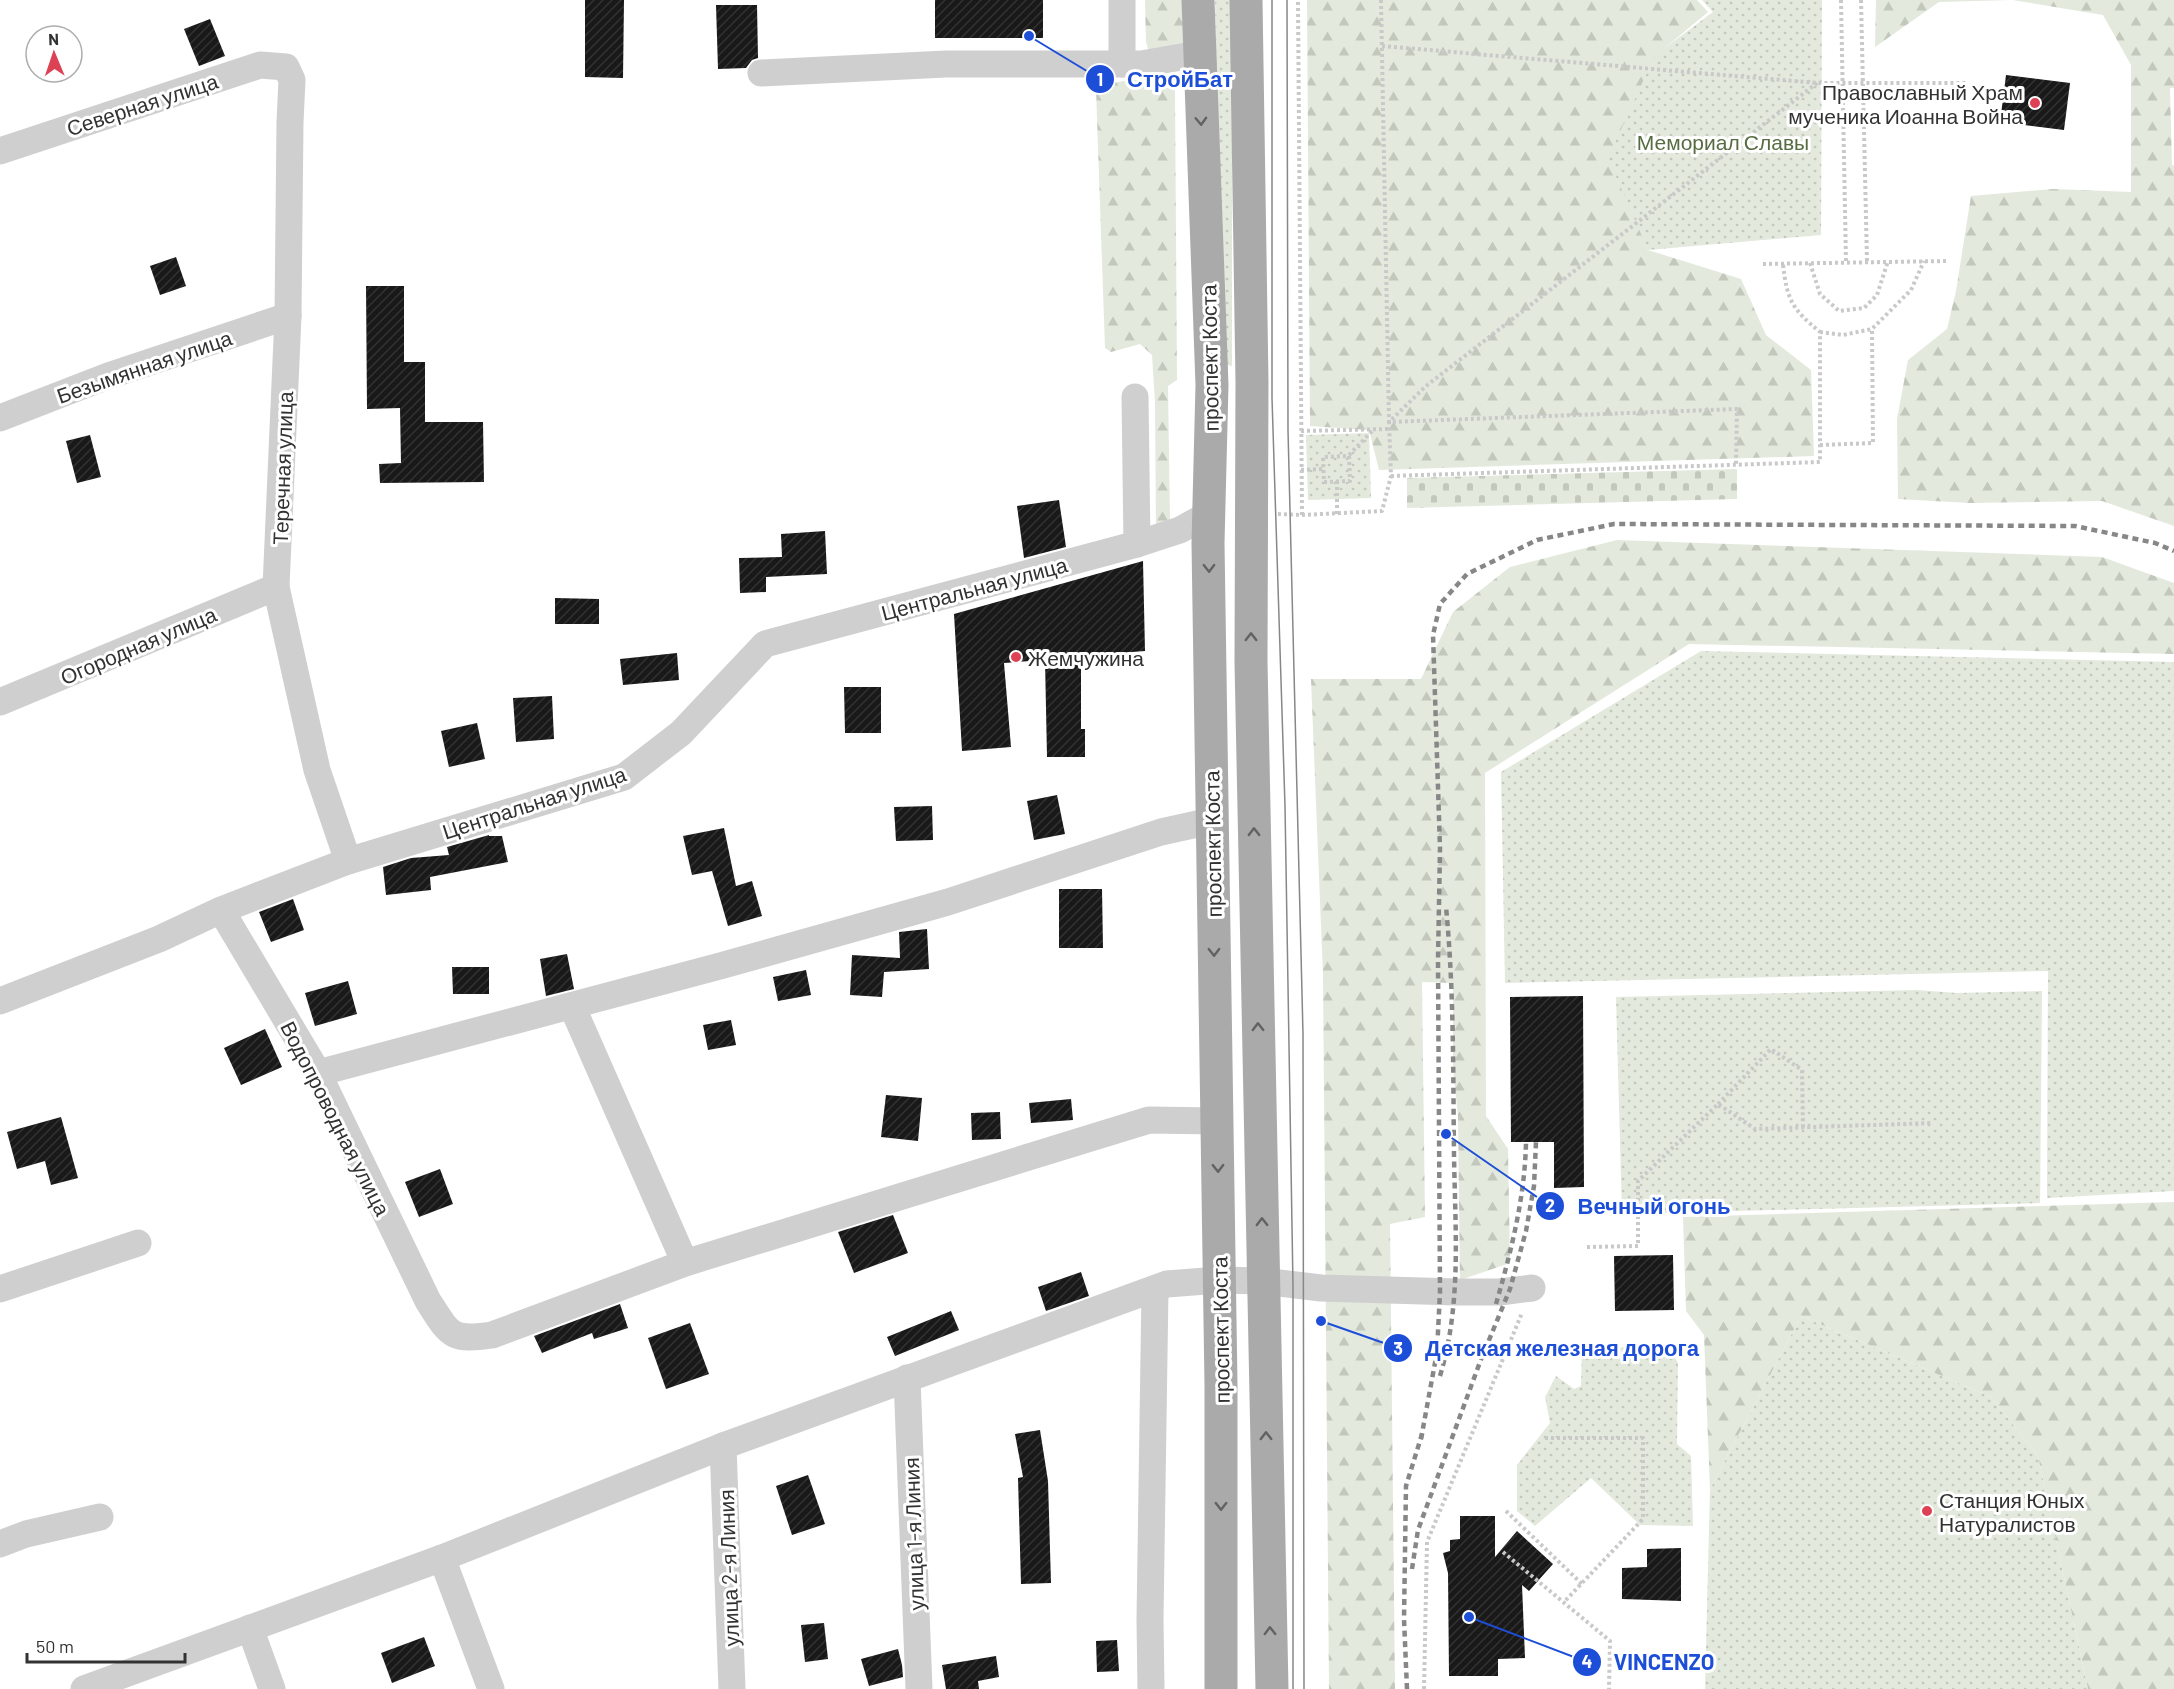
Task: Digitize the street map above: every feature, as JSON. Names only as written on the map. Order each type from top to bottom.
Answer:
[{"type":"main road","name":"проспект Коста","points":[[1198,0],[1212,385],[1209,514],[1211,821],[1218,1121],[1221,1689]]},
{"type":"main road","name":"проспект Коста","points":[[1246,0],[1252,463],[1251,662],[1272,1689]]},
{"type":"main road","points":[[1210,463],[1252,463]]},
{"type":"street","points":[[1122,0],[1122,64]]},
{"type":"street","points":[[761,73],[946,64],[1141,64],[1199,54]]},
{"type":"street","name":"Северная улица","points":[[0,151],[260,65],[286,67]]},
{"type":"street","name":"Теречная улица","points":[[286,67],[292,80],[288,316],[276,587],[317,770],[348,861]]},
{"type":"street","name":"Безымянная улица","points":[[0,418],[108,376],[288,316]]},
{"type":"street","points":[[1135,397],[1137,544]]},
{"type":"street","name":"Центральная улица","points":[[0,1001],[159,939],[221,910],[348,861],[624,777],[681,733],[765,644],[1137,544],[1180,530],[1209,514]]},
{"type":"street","name":"Огородная улица","points":[[0,702],[276,587]]},
{"type":"street","points":[[318,1073],[572,1006],[937,905],[1161,832],[1211,821]]},
{"type":"street","name":"Водопроводная улица","points":[[221,910],[318,1073],[428,1301],[446,1329],[466,1339],[492,1335],[686,1263]]},
{"type":"street","points":[[572,1006],[686,1263],[1149,1120],[1218,1121]]},
{"type":"street","points":[[0,1289],[138,1244]]},
{"type":"street","points":[[84,1689],[442,1558],[723,1446],[1167,1284],[1219,1280],[1263,1281],[1321,1288],[1440,1292],[1500,1292],[1532,1288]]},
{"type":"street","points":[[1151,1689],[1155,1289]]},
{"type":"street","name":"улица 1-я Линия","points":[[907,1378],[919,1689]]},
{"type":"street","name":"улица 2-я Линия","points":[[723,1446],[732,1689]]},
{"type":"street","points":[[0,1544],[26,1534],[100,1517]]},
{"type":"street","points":[[442,1558],[491,1689]]},
{"type":"street","points":[[250,1628],[272,1689]]},
{"type":"path","points":[[1298,0],[1302,515]]},
{"type":"path","points":[[1252,515],[1382,511],[1390,476],[1380,0]]},
{"type":"path","points":[[1841,0],[1846,262]]},
{"type":"path","points":[[1861,0],[1867,261]]},
{"type":"path","points":[[1382,46],[1817,83],[1966,83]]},
{"type":"path","points":[[1389,422],[1426,386],[1817,83]]},
{"type":"path","points":[[1810,263],[1820,294],[1839,311],[1864,308],[1877,295],[1888,261]]},
{"type":"path","points":[[1783,264],[1786,288],[1798,314],[1820,332],[1843,335],[1872,329],[1892,312],[1911,290],[1924,261]]},
{"type":"path","points":[[1763,264],[1948,261]]},
{"type":"path","points":[[1820,444],[1873,443],[1872,329]]},
{"type":"path","points":[[1390,476],[1820,462],[1820,332]]},
{"type":"path","points":[[1389,422],[1737,409],[1736,464]]},
{"type":"path","points":[[1301,431],[1389,429]]},
{"type":"path","points":[[1348,456],[1350,481],[1324,482],[1323,457],[1348,456],[1373,430]]},
{"type":"path","points":[[1301,470],[1323,469]]},
{"type":"path","points":[[1336,481],[1337,514]]},
{"type":"path","points":[[1587,1247],[1638,1246],[1638,1180],[1718,1104],[1771,1049],[1802,1070],[1803,1128]]},
{"type":"path","points":[[1718,1104],[1755,1129],[1932,1124]]},
{"type":"path","points":[[1424,1689],[1427,1542],[1532,1288]]},
{"type":"path","points":[[1545,1438],[1643,1438],[1643,1519],[1564,1602]]},
{"type":"path","points":[[1506,1511],[1582,1584]]},
{"type":"path","points":[[1503,1552],[1610,1641],[1608,1689]]},
{"type":"green space","points":[[1145,0],[1187,0],[1185,50],[1150,55],[1146,42]]},
{"type":"green space","points":[[1215,0],[1232,0],[1232,366],[1221,364]]},
{"type":"green space","points":[[1307,0],[1697,0],[1708,12],[1654,57],[1608,158],[1648,250],[1741,279],[1766,335],[1811,370],[1814,456],[1379,470],[1369,430],[1310,426]]},
{"type":"green space","name":"Мемориал Славы","points":[[1702,0],[1822,0],[1821,235],[1648,250],[1607,159],[1654,56],[1713,12]]},
{"type":"green space","points":[[1876,0],[2011,0],[1939,2],[1875,47]]},
{"type":"green space","points":[[2013,0],[2174,0],[2174,88],[2170,88],[2172,165],[2174,166],[2174,526],[2102,501],[1969,503],[1898,499],[1897,419],[1908,360],[1947,329],[1956,291],[1971,196],[2053,189],[2131,192],[2131,65],[2103,15]]},
{"type":"green space","points":[[1170,79],[1175,91],[1177,380],[1168,386],[1170,521],[1156,526],[1155,402],[1152,355],[1140,344],[1111,352],[1105,348],[1096,89],[1123,81]]},
{"type":"green space","points":[[1369,433],[1371,498],[1308,500],[1306,435]]},
{"type":"green space","points":[[1737,469],[1737,499],[1407,508],[1407,478]]},
{"type":"green space","points":[[1617,540],[2102,557],[2174,583],[2174,654],[1689,644],[1485,773],[1486,1116],[1508,1149],[1510,1263],[1460,1280],[1458,1116],[1453,1068],[1453,983],[1422,982],[1425,1217],[1390,1224],[1395,1689],[1329,1689],[1323,975],[1311,679],[1421,679],[1453,612],[1510,567]]},
{"type":"green space","points":[[1701,651],[2174,662],[2174,1191],[2047,1198],[2048,971],[1505,983],[1501,772]]},
{"type":"green space","points":[[1917,990],[1957,993],[2042,991],[2040,1203],[1622,1214],[1616,997]]},
{"type":"green space","points":[[2174,1202],[2174,1689],[2088,1689],[2038,1456],[1991,1397],[1801,1316],[1710,1489],[1704,1335],[1686,1311],[1683,1217]]},
{"type":"green space","name":"Станция Юных Натуралистов","points":[[1801,1316],[1991,1397],[2038,1456],[2088,1689],[1705,1689],[1710,1489]]},
{"type":"green space","points":[[1669,1347],[1678,1363],[1677,1444],[1691,1456],[1693,1526],[1640,1525],[1591,1478],[1535,1526],[1517,1511],[1517,1465],[1550,1423],[1545,1397],[1556,1376],[1574,1389],[1581,1386],[1582,1348]]},
{"type":"building","points":[[585,0],[624,0],[623,78],[585,77]]},
{"type":"building","points":[[935,0],[1043,0],[1043,38],[935,38]]},
{"type":"building","points":[[716,5],[757,5],[758,58],[752,60],[746,68],[718,69]]},
{"type":"building","points":[[210,19],[225,56],[199,66],[184,29]]},
{"type":"building","name":"Православный Храм мученика Иоанна Война","points":[[2006,75],[2070,83],[2064,130],[2000,122]]},
{"type":"building","points":[[176,257],[186,286],[160,295],[150,266]]},
{"type":"building","points":[[366,286],[404,286],[404,362],[425,362],[425,422],[483,422],[484,482],[380,483],[379,464],[401,463],[400,408],[367,409]]},
{"type":"building","points":[[90,435],[101,477],[77,483],[66,441]]},
{"type":"building","points":[[1059,500],[1066,547],[1024,558],[1017,506]]},
{"type":"building","points":[[825,531],[827,574],[766,577],[766,592],[740,593],[739,558],[782,557],[781,534]]},
{"type":"building","name":"Жемчужина","points":[[1143,561],[1145,651],[1081,656],[1081,729],[1085,729],[1085,757],[1047,757],[1045,660],[1004,663],[1011,747],[962,751],[954,614]]},
{"type":"building","points":[[555,598],[599,599],[599,624],[555,624]]},
{"type":"building","points":[[677,653],[679,680],[623,685],[620,659]]},
{"type":"building","points":[[844,687],[881,687],[881,733],[845,733]]},
{"type":"building","points":[[552,696],[554,739],[516,742],[513,698]]},
{"type":"building","points":[[477,723],[485,759],[449,767],[441,731]]},
{"type":"building","points":[[1057,795],[1065,834],[1034,840],[1027,801]]},
{"type":"building","points":[[932,806],[933,840],[896,841],[894,807]]},
{"type":"building","points":[[724,828],[736,886],[752,881],[762,916],[728,926],[712,871],[692,875],[683,836]]},
{"type":"building","points":[[489,835],[502,836],[508,862],[430,877],[431,890],[386,895],[383,867],[411,858],[449,855],[447,847]]},
{"type":"building","points":[[1059,889],[1102,889],[1103,948],[1059,948]]},
{"type":"building","points":[[293,899],[304,930],[271,942],[259,912]]},
{"type":"building","points":[[927,929],[929,969],[884,972],[882,997],[850,995],[852,955],[900,958],[899,932]]},
{"type":"building","points":[[567,954],[574,989],[546,996],[540,959]]},
{"type":"building","points":[[452,967],[489,967],[489,994],[453,994]]},
{"type":"building","points":[[806,970],[811,995],[778,1001],[773,977]]},
{"type":"building","points":[[348,981],[357,1014],[315,1026],[305,993]]},
{"type":"building","points":[[1583,996],[1584,1187],[1554,1188],[1554,1142],[1511,1142],[1510,997]]},
{"type":"building","points":[[731,1020],[736,1045],[708,1050],[703,1025]]},
{"type":"building","points":[[265,1029],[282,1067],[241,1085],[224,1048]]},
{"type":"building","points":[[886,1095],[922,1098],[918,1141],[881,1137]]},
{"type":"building","points":[[1071,1099],[1073,1120],[1031,1123],[1029,1103]]},
{"type":"building","points":[[1000,1112],[1001,1139],[972,1140],[971,1113]]},
{"type":"building","points":[[61,1117],[78,1178],[51,1185],[45,1161],[17,1169],[7,1132]]},
{"type":"building","points":[[440,1169],[453,1204],[419,1217],[405,1182]]},
{"type":"building","points":[[893,1215],[908,1253],[854,1273],[838,1232]]},
{"type":"building","points":[[1673,1255],[1674,1310],[1615,1311],[1614,1256]]},
{"type":"building","points":[[1081,1272],[1089,1296],[1046,1311],[1038,1287]]},
{"type":"building","points":[[620,1304],[628,1328],[594,1339],[592,1333],[542,1353],[534,1336]]},
{"type":"building","points":[[951,1311],[959,1330],[895,1356],[887,1337]]},
{"type":"building","points":[[690,1323],[709,1374],[666,1389],[648,1338]]},
{"type":"building","points":[[1040,1430],[1048,1481],[1051,1583],[1021,1584],[1018,1478],[1023,1477],[1015,1434]]},
{"type":"building","points":[[808,1475],[825,1524],[792,1535],[776,1486]]},
{"type":"building","points":[[1460,1516],[1495,1516],[1495,1557],[1517,1531],[1553,1564],[1529,1591],[1522,1585],[1525,1658],[1498,1659],[1498,1676],[1449,1676],[1448,1573],[1443,1553],[1450,1551],[1450,1540],[1460,1539]]},
{"type":"building","points":[[1681,1548],[1681,1601],[1622,1599],[1622,1568],[1647,1567],[1647,1549]]},
{"type":"building","points":[[824,1623],[828,1659],[805,1662],[801,1625]]},
{"type":"building","points":[[424,1637],[435,1666],[392,1683],[381,1653]]},
{"type":"building","points":[[1117,1640],[1119,1671],[1097,1672],[1096,1641]]},
{"type":"building","points":[[898,1649],[903,1677],[869,1686],[861,1659]]},
{"type":"building","points":[[996,1656],[999,1677],[978,1681],[979,1689],[946,1689],[942,1665]]},
{"type":"tram line","points":[[1272,0],[1272,398],[1285,806],[1293,1286],[1293,1689]]},
{"type":"tram line","points":[[1287,0],[1288,430],[1303,1034],[1304,1689]]},
{"type":"railway","points":[[1421,1439],[1437,1352],[1440,1292],[1438,960],[1440,848],[1433,635],[1440,604],[1467,574],[1537,540],[1614,524],[2075,526],[2155,543],[2174,551]]},
{"type":"railway","points":[[1440,1376],[1452,1321],[1456,1266],[1453,1031],[1446,907]]},
{"type":"railway","points":[[1496,1304],[1516,1224],[1523,1183],[1526,1142]]},
{"type":"railway","points":[[1412,1569],[1418,1530],[1480,1362],[1510,1289],[1526,1231],[1534,1186],[1536,1142]]},
{"type":"railway","points":[[1407,1689],[1404,1619],[1406,1486],[1423,1431]]},
{"type":"place","name":"СтройБат","points":[[1029,36]]},
{"type":"place","name":"Православный Храм мученика Иоанна Война","points":[[2035,103]]},
{"type":"place","name":"Жемчужина","points":[[1016,657]]},
{"type":"place","name":"Вечный огонь","points":[[1446,1134]]},
{"type":"place","name":"Детская железная дорога","points":[[1321,1321]]},
{"type":"place","name":"Станция Юных Натуралистов","points":[[1927,1511]]},
{"type":"place","name":"VINCENZO","points":[[1469,1617]]}]
